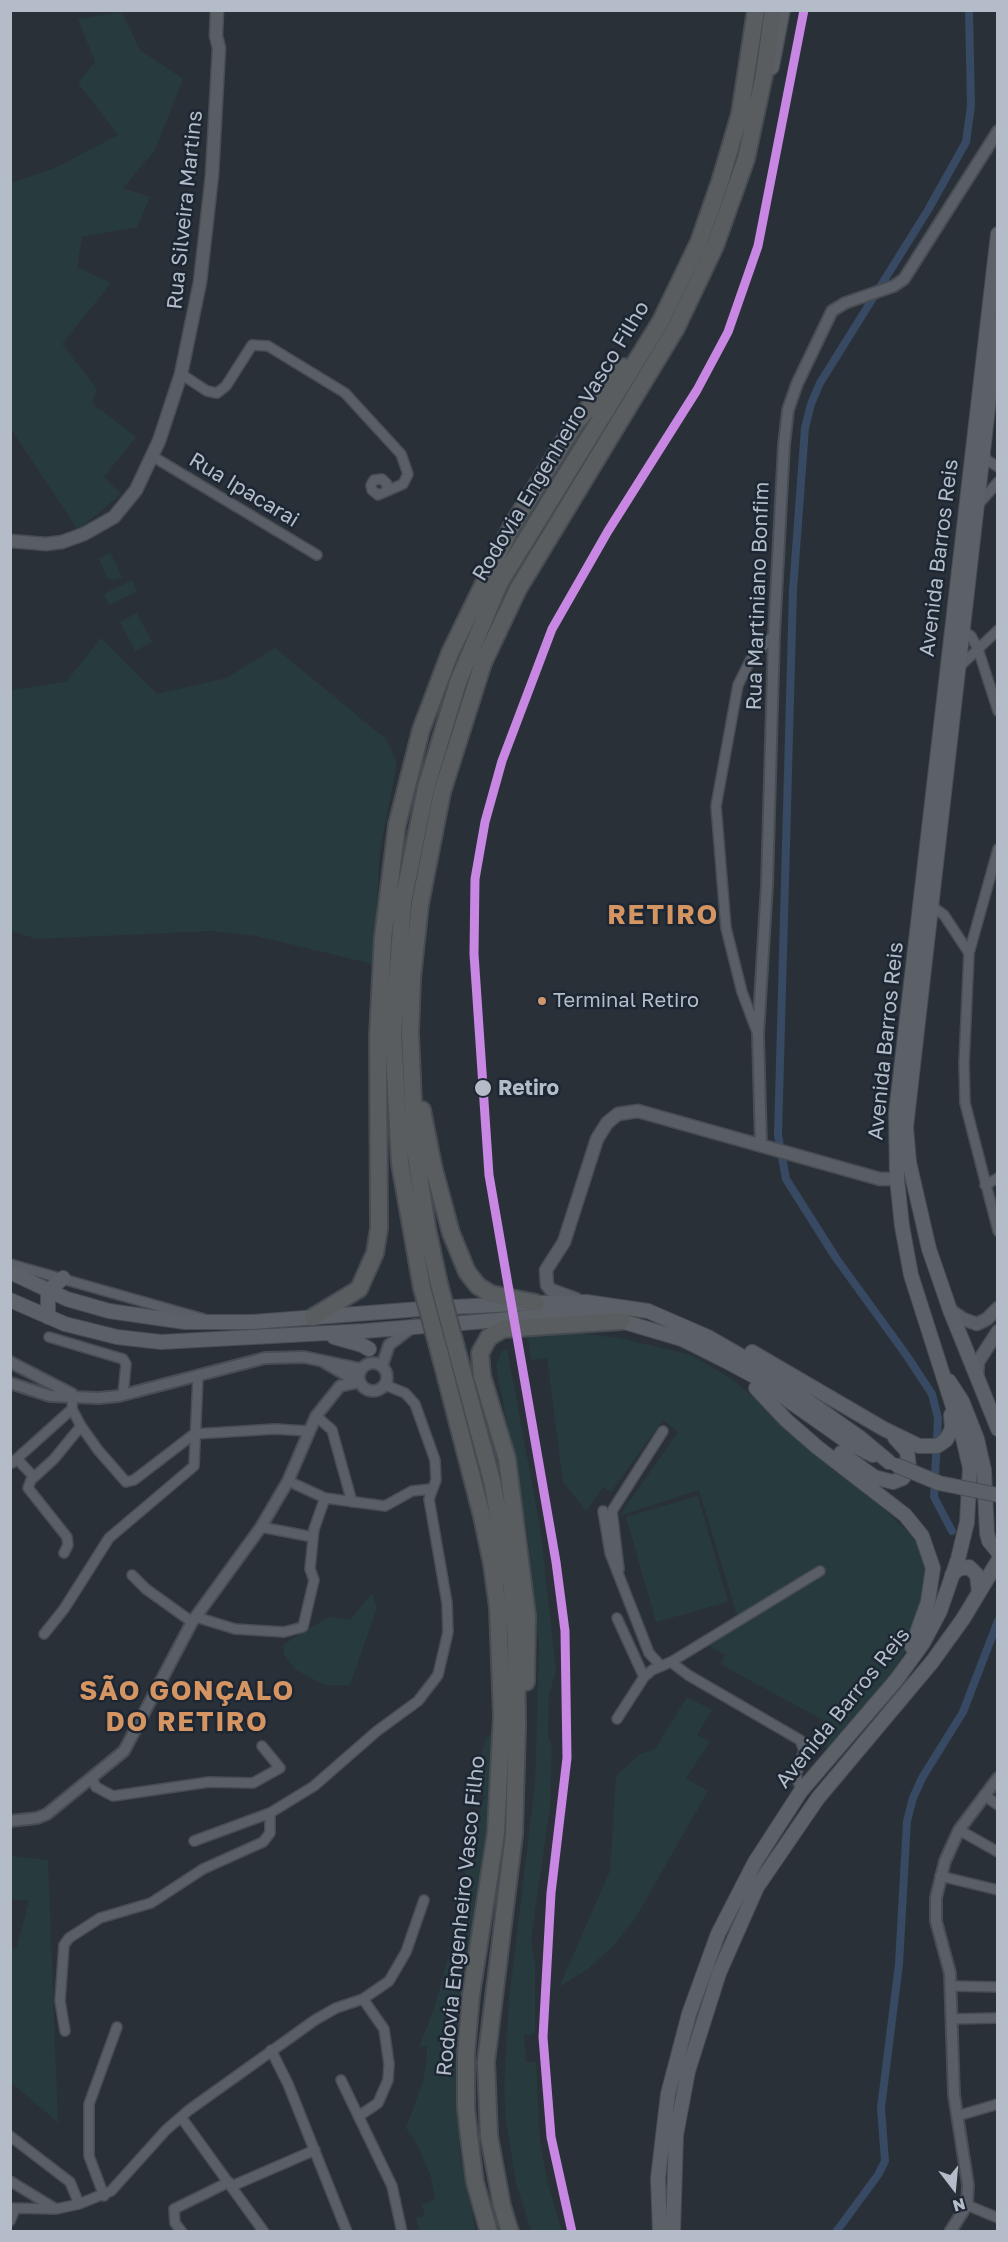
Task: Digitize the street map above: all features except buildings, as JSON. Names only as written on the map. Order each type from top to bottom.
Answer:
[{"type":"highway","name":"Rodovia Engenheiro Vasco Filho","points":[[510,2232],[502,2206],[489,2136],[486,2062],[514,1834],[517,1726],[512,1588],[492,1481],[450,1357],[422,1288],[400,1163],[393,1034],[403,902],[426,788],[461,674],[500,582],[649,340],[694,252],[717,192],[742,105],[756,10]]},
{"type":"highway","name":"Rodovia Engenheiro Vasco Filho","points":[[489,2232],[475,2181],[470,2144],[466,2053],[497,1809],[502,1716],[498,1608],[492,1564],[450,1357],[415,1149],[410,1034],[416,940],[433,831],[451,762],[483,663],[534,558],[634,398],[702,278],[730,207],[756,118],[773,10]]},
{"type":"highway","points":[[756,118],[777,45],[782,10]]},
{"type":"highway","points":[[312,1325],[359,1288],[375,1253],[379,1228],[379,987],[397,825],[421,730],[442,674],[486,576],[527,500],[574,425],[649,340]]},
{"type":"highway","points":[[426,788],[430,741],[442,674]]},
{"type":"highway","points":[[410,1034],[430,1156],[462,1263],[472,1279],[491,1294],[536,1303]]},
{"type":"highway","points":[[517,1726],[523,1710],[527,1674],[527,1616],[507,1459],[482,1376],[480,1353],[489,1337],[503,1329],[621,1321]]},
{"type":"main road","name":"Rua Silveira Martins","points":[[10,542],[46,544],[62,542],[99,527],[126,505],[152,456],[182,374],[200,282],[212,175],[219,48],[216,36],[217,10]]},
{"type":"main road","name":"Rua Silveira Martins","points":[[219,48],[224,37],[225,10]]},
{"type":"main road","name":"Avenida Barros Reis","points":[[660,2232],[658,2178],[662,2130],[675,2061],[688,2014],[717,1934],[754,1862],[801,1791],[897,1679],[932,1629],[960,1550],[969,1501],[970,1468],[963,1438],[911,1275],[897,1179],[896,1113],[998,234]]},
{"type":"main road","name":"Avenida Barros Reis","points":[[997,327],[907,1102],[908,1150],[927,1240],[950,1310],[998,1429]]},
{"type":"main road","points":[[586,1302],[551,1290],[547,1285],[546,1270],[560,1251],[597,1138],[611,1118],[623,1112],[638,1111],[880,1179],[897,1179],[908,1150]]},
{"type":"main road","points":[[10,1272],[48,1291],[109,1311],[152,1319],[312,1325],[364,1330],[548,1316],[580,1316],[621,1321],[682,1339],[726,1361],[754,1376],[849,1443],[892,1464],[939,1483],[998,1495]]},
{"type":"main road","points":[[48,1317],[48,1291],[63,1278]]},
{"type":"main road","points":[[10,1300],[48,1317],[117,1337],[161,1342],[312,1325],[364,1314],[536,1303],[586,1302],[648,1311],[688,1320],[723,1335],[884,1429],[920,1446],[941,1444],[952,1429],[946,1389]]},
{"type":"main road","points":[[977,1324],[987,1319],[998,1308]]},
{"type":"main road","points":[[950,1310],[963,1320],[977,1324],[986,1331],[989,1346]]},
{"type":"main road","points":[[648,1311],[708,1337],[755,1364],[859,1437],[892,1464]]},
{"type":"main road","points":[[312,1325],[369,1349]]},
{"type":"main road","points":[[977,1377],[978,1362],[998,1331]]},
{"type":"main road","points":[[726,1361],[810,1440],[906,1515],[922,1536],[933,1568],[932,1585],[917,1638],[897,1679]]},
{"type":"main road","points":[[939,1366],[970,1418],[991,1468],[987,1533],[989,1541],[998,1552]]},
{"type":"main road","points":[[756,1388],[874,1477],[893,1482],[903,1478],[909,1467],[909,1460],[903,1443],[884,1429]]},
{"type":"main road","points":[[969,1501],[978,1474],[991,1468]]},
{"type":"main road","name":"Avenida Barros Reis","points":[[673,2232],[676,2135],[688,2071],[732,1940],[758,1887],[792,1832],[932,1662],[980,1592],[998,1561]]},
{"type":"main road","points":[[952,1576],[958,1569],[969,1567],[977,1575],[980,1592]]},
{"type":"street","name":"Rua Martiniano Bonfim","points":[[767,1147],[758,1034],[766,897],[774,635],[788,410],[797,384],[832,311],[845,303],[888,289],[904,279],[998,131]]},
{"type":"street","points":[[182,374],[207,391],[217,393],[226,386],[252,345],[268,346],[345,393],[401,454],[407,468],[406,479],[399,487],[387,490]]},
{"type":"street","points":[[983,453],[987,460],[998,467]]},
{"type":"street","name":"Rua Ipacarai","points":[[152,456],[317,555]]},
{"type":"street","points":[[977,506],[998,482]]},
{"type":"street","points":[[962,630],[971,636],[978,649],[998,711]]},
{"type":"street","points":[[958,668],[998,630]]},
{"type":"street","points":[[758,1034],[742,992],[726,928],[716,806],[738,685],[752,659],[774,635]]},
{"type":"street","points":[[998,849],[969,953],[965,1102],[998,1231]]},
{"type":"street","points":[[930,905],[944,915],[969,953]]},
{"type":"street","points":[[985,1185],[998,1178]]},
{"type":"street","points":[[10,1264],[218,1323]]},
{"type":"street","points":[[10,1821],[37,1818],[47,1814],[116,1760],[130,1742],[194,1619],[261,1527],[288,1481],[316,1416],[340,1386],[361,1373],[374,1363],[382,1366],[387,1373],[385,1385],[380,1390],[370,1392],[361,1373],[369,1349],[364,1330],[364,1314]]},
{"type":"street","points":[[382,1366],[389,1345],[415,1325]]},
{"type":"street","points":[[49,1337],[123,1359],[126,1364],[123,1395]]},
{"type":"street","points":[[10,1383],[33,1392],[75,1400],[123,1395],[265,1358],[290,1355],[324,1362],[346,1375],[361,1373]]},
{"type":"street","points":[[10,1362],[75,1400],[81,1426],[126,1482],[134,1480],[194,1434],[274,1429],[308,1431]]},
{"type":"street","points":[[44,1634],[64,1609],[109,1538],[194,1466],[198,1376]]},
{"type":"street","points":[[194,1841],[270,1813],[328,1776],[377,1731],[418,1701],[438,1675],[448,1632],[447,1603],[429,1499],[436,1480],[435,1460],[419,1412],[405,1394],[385,1385]]},
{"type":"street","points":[[33,1478],[13,1460],[75,1400]]},
{"type":"street","points":[[316,1416],[332,1430],[352,1502]]},
{"type":"street","points":[[64,1553],[68,1545],[67,1537],[29,1491],[33,1478],[54,1459],[81,1426]]},
{"type":"street","points":[[618,1571],[620,1562],[612,1511],[663,1431]]},
{"type":"street","points":[[288,1481],[325,1498],[385,1506],[412,1491],[431,1489]]},
{"type":"street","points":[[132,1575],[146,1589],[194,1619],[235,1629],[284,1632],[300,1629],[306,1622],[314,1580],[310,1569],[315,1518],[325,1498]]},
{"type":"street","points":[[603,1511],[605,1538],[649,1653],[660,1665]]},
{"type":"street","points":[[261,1527],[313,1538]]},
{"type":"street","points":[[617,1719],[644,1677],[660,1665],[671,1662],[820,1571]]},
{"type":"street","points":[[617,1618],[644,1677]]},
{"type":"street","points":[[671,1662],[800,1740],[804,1750],[796,1771],[796,1780],[801,1791]]},
{"type":"street","points":[[92,1779],[96,1787],[113,1796],[209,1782],[254,1783],[280,1768],[262,1746]]},
{"type":"street","points":[[950,2232],[967,2205],[968,2185],[957,2116],[950,2044],[951,1986],[948,1963],[936,1920],[936,1898],[940,1876],[959,1830],[998,1778]]},
{"type":"street","points":[[984,1795],[998,1805]]},
{"type":"street","points":[[65,2031],[60,2006],[64,1945],[73,1935],[100,1918],[151,1903],[203,1869],[266,1840],[270,1833],[270,1813]]},
{"type":"street","points":[[959,1830],[998,1852]]},
{"type":"street","points":[[940,1876],[998,1890]]},
{"type":"street","points":[[10,2221],[13,2208],[56,2209],[104,2196],[118,2186],[160,2137],[181,2117],[271,2050],[336,2008],[363,1999],[389,1981],[398,1970],[424,1900]]},
{"type":"street","points":[[951,1986],[998,1987]]},
{"type":"street","points":[[359,2116],[378,2103],[388,2080],[389,2064],[384,2029],[363,1999]]},
{"type":"street","points":[[952,2019],[998,2018]]},
{"type":"street","points":[[104,2196],[89,2156],[90,2104],[117,2027]]},
{"type":"street","points":[[271,2050],[288,2084],[347,2232]]},
{"type":"street","points":[[341,2080],[392,2186],[402,2232]]},
{"type":"street","points":[[957,2116],[998,2104]]},
{"type":"street","points":[[181,2117],[264,2232]]},
{"type":"street","points":[[10,2136],[70,2182],[79,2204]]},
{"type":"street","points":[[182,2232],[175,2223],[174,2209],[315,2150]]},
{"type":"street","points":[[10,2181],[56,2209]]},
{"type":"street","points":[[967,2205],[998,2218]]},
{"type":"green space","points":[[122,12],[140,50],[183,79],[155,150],[123,188],[150,197],[137,227],[82,237],[77,267],[111,283],[62,344],[97,389],[92,403],[136,437],[104,477],[121,494],[78,530],[11,429],[11,183],[55,168],[118,135],[78,83],[95,62],[78,19]]},
{"type":"green space","points":[[110,552],[122,577],[114,580],[108,579],[99,559]]},
{"type":"green space","points":[[132,580],[137,591],[109,605],[104,594]]},
{"type":"green space","points":[[137,613],[152,642],[135,651],[120,622]]},
{"type":"green space","points":[[101,638],[157,694],[226,678],[275,648],[386,739],[397,763],[380,850],[373,964],[256,936],[212,931],[37,939],[11,931],[11,690],[66,682]]},
{"type":"green space","points":[[551,1333],[619,1338],[692,1355],[733,1380],[861,1488],[919,1542],[928,1568],[914,1635],[891,1677],[830,1750],[812,1738],[823,1720],[720,1664],[725,1655],[708,1645],[827,1572],[823,1565],[737,1615],[699,1490],[619,1516],[678,1432],[663,1420],[611,1492],[603,1487],[586,1511],[563,1482],[547,1358],[531,1360],[528,1337]]},
{"type":"green space","points":[[507,1348],[540,1527],[556,1669],[549,1696],[548,1736],[552,1747],[550,1808],[531,1938],[535,1962],[535,2034],[524,2035],[526,2062],[536,2062],[540,2143],[548,2184],[562,2231],[531,2231],[516,2183],[506,2122],[504,2089],[509,2000],[535,1784],[539,1646],[527,1530],[496,1366],[501,1352]]},
{"type":"green space","points":[[698,1496],[728,1602],[656,1622],[626,1517]]},
{"type":"green space","points":[[372,1593],[377,1608],[350,1685],[324,1685],[296,1670],[284,1654],[284,1644],[329,1617],[350,1620]]},
{"type":"green space","points":[[687,1697],[712,1710],[697,1735],[710,1742],[686,1778],[708,1791],[635,1919],[614,1945],[589,1968],[559,1987],[610,1871],[616,1776],[640,1754],[655,1749]]},
{"type":"green space","points":[[495,1728],[490,1802],[459,2038],[457,2103],[460,2155],[476,2231],[419,2231],[416,2218],[425,2216],[422,2204],[435,2200],[431,2177],[417,2144],[406,2128],[423,2081],[427,2059],[427,2046],[419,2047],[434,2009],[453,1941],[471,1837],[485,1796],[477,1792],[475,1781],[478,1767],[485,1740]]},
{"type":"green space","points":[[11,1856],[48,1860],[58,2123],[11,2082],[11,1946],[16,1950],[29,1901],[11,1899]]},
{"type":"waterway","points":[[952,1531],[934,1497],[938,1418],[932,1394],[836,1258],[786,1179],[778,1135],[793,590],[805,428],[811,404],[820,383],[928,210],[966,142],[971,106],[969,10]]},
{"type":"waterway","points":[[836,2232],[878,2175],[885,2161],[881,2108],[899,1964],[907,1821],[913,1798],[922,1778],[963,1712],[998,1621]]},
{"type":"transit line","points":[[572,2232],[551,2137],[543,2037],[551,1893],[567,1758],[565,1631],[556,1562],[489,1175],[474,954],[475,879],[485,822],[502,761],[552,629],[608,531],[697,390],[728,332],[758,246],[804,10]]},
{"type":"place","name":"Terminal Retiro","points":[[542,1001]]},
{"type":"place","name":"Retiro","points":[[483,1088]]},
{"type":"district","name":"RETIRO","points":[[663,915]]},
{"type":"district","name":"SÃO GONÇALO DO RETIRO","points":[[187,1706]]}]
